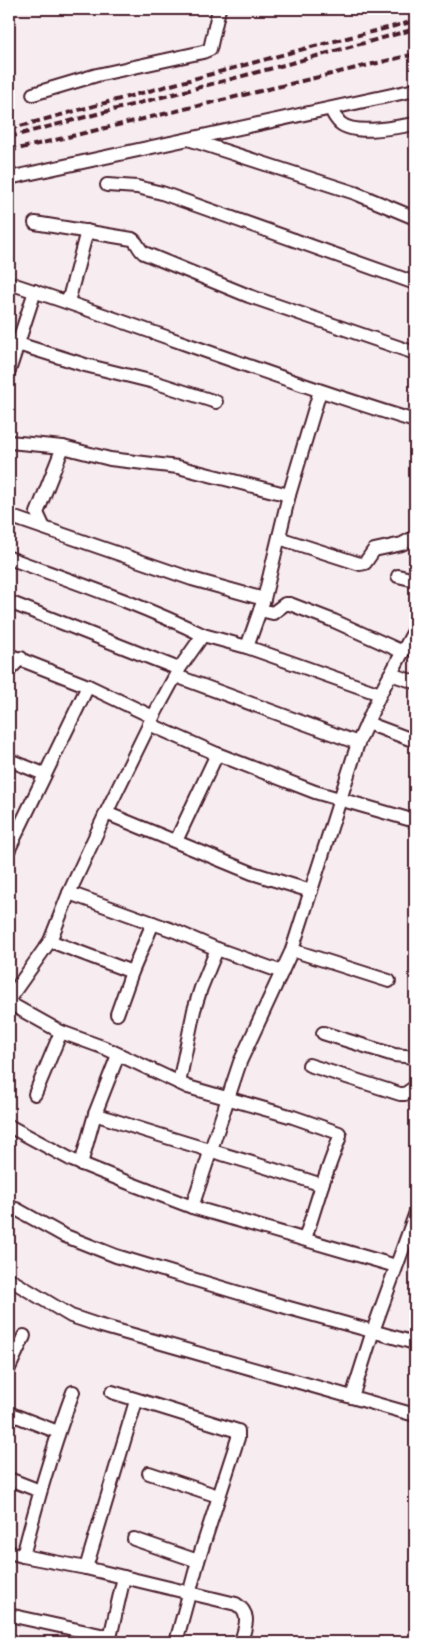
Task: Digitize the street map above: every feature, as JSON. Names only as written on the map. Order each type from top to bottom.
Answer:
[{"type":"street","points":[[33,94],[97,75],[210,49],[219,9]]},
{"type":"street","points":[[9,178],[415,90]]},
{"type":"street","points":[[331,109],[340,123],[353,128],[386,128],[415,124]]},
{"type":"street","points":[[191,140],[355,193],[415,218]]},
{"type":"street","points":[[107,185],[137,187],[162,193],[415,283]]},
{"type":"street","points":[[35,223],[132,239],[136,241],[139,250],[144,253],[249,296],[415,353]]},
{"type":"street","points":[[68,302],[87,231]]},
{"type":"street","points":[[9,283],[320,391],[415,421]]},
{"type":"street","points":[[9,371],[35,291]]},
{"type":"street","points":[[9,329],[19,339],[85,365],[154,382],[216,402]]},
{"type":"street","points":[[247,647],[262,604],[289,494],[320,391]]},
{"type":"street","points":[[9,442],[63,448],[110,459],[178,467],[289,494]]},
{"type":"street","points":[[44,528],[37,513],[63,448]]},
{"type":"street","points":[[9,516],[262,604],[273,613],[285,604],[290,604],[334,621],[403,652]]},
{"type":"street","points":[[279,538],[360,564],[365,562],[374,550],[402,544],[415,537]]},
{"type":"street","points":[[9,558],[113,596],[203,635],[247,647],[380,694]]},
{"type":"street","points":[[398,576],[415,580]]},
{"type":"street","points":[[9,602],[178,673],[358,743]]},
{"type":"street","points":[[9,999],[50,941],[69,893],[151,721],[178,673],[203,635]]},
{"type":"street","points":[[192,1207],[240,1062],[292,950],[358,743],[390,674],[414,635]]},
{"type":"street","points":[[9,670],[15,656],[88,686],[151,721],[217,754],[339,800],[415,821]]},
{"type":"street","points":[[390,674],[415,682]]},
{"type":"street","points":[[10,843],[88,686]]},
{"type":"street","points":[[367,724],[415,741]]},
{"type":"street","points":[[176,841],[217,754]]},
{"type":"street","points":[[9,760],[44,774]]},
{"type":"street","points":[[106,813],[252,873],[311,891]]},
{"type":"street","points":[[69,893],[176,931],[217,950],[282,972]]},
{"type":"street","points":[[117,1014],[132,972],[153,923]]},
{"type":"street","points":[[50,941],[132,972]]},
{"type":"street","points":[[179,1083],[196,1003],[217,950]]},
{"type":"street","points":[[292,950],[389,981]]},
{"type":"street","points":[[9,1004],[61,1032],[118,1055],[179,1083],[293,1116],[338,1133],[340,1135],[339,1139],[305,1239]]},
{"type":"street","points":[[36,1094],[61,1032]]},
{"type":"street","points":[[324,1033],[394,1055],[415,1057]]},
{"type":"street","points":[[81,1164],[95,1114],[118,1055]]},
{"type":"street","points":[[308,1065],[400,1094],[406,1094],[415,1087]]},
{"type":"street","points":[[95,1114],[143,1131],[212,1150],[322,1185]]},
{"type":"street","points":[[9,1126],[81,1164],[192,1207],[396,1266]]},
{"type":"street","points":[[16,1209],[63,1235],[116,1256],[289,1308],[415,1343]]},
{"type":"street","points":[[352,1397],[373,1331],[415,1215]]},
{"type":"street","points":[[9,1279],[71,1316],[98,1326],[415,1415]]},
{"type":"street","points":[[9,1368],[24,1336]]},
{"type":"street","points":[[23,1556],[58,1432],[73,1392]]},
{"type":"street","points":[[112,1392],[136,1401],[238,1431],[238,1438],[198,1561],[176,1642]]},
{"type":"street","points":[[86,1568],[100,1515],[136,1401]]},
{"type":"street","points":[[11,1414],[58,1432]]},
{"type":"street","points":[[149,1473],[218,1496]]},
{"type":"street","points":[[9,1479],[40,1492]]},
{"type":"street","points":[[134,1538],[198,1561]]},
{"type":"street","points":[[9,1552],[86,1568],[236,1604],[243,1608],[246,1613],[242,1642]]},
{"type":"street","points":[[9,1615],[110,1640],[124,1577]]},
{"type":"railway","points":[[9,129],[311,47],[415,21]]},
{"type":"railway","points":[[9,137],[415,29]]},
{"type":"railway","points":[[9,151],[415,54]]}]
